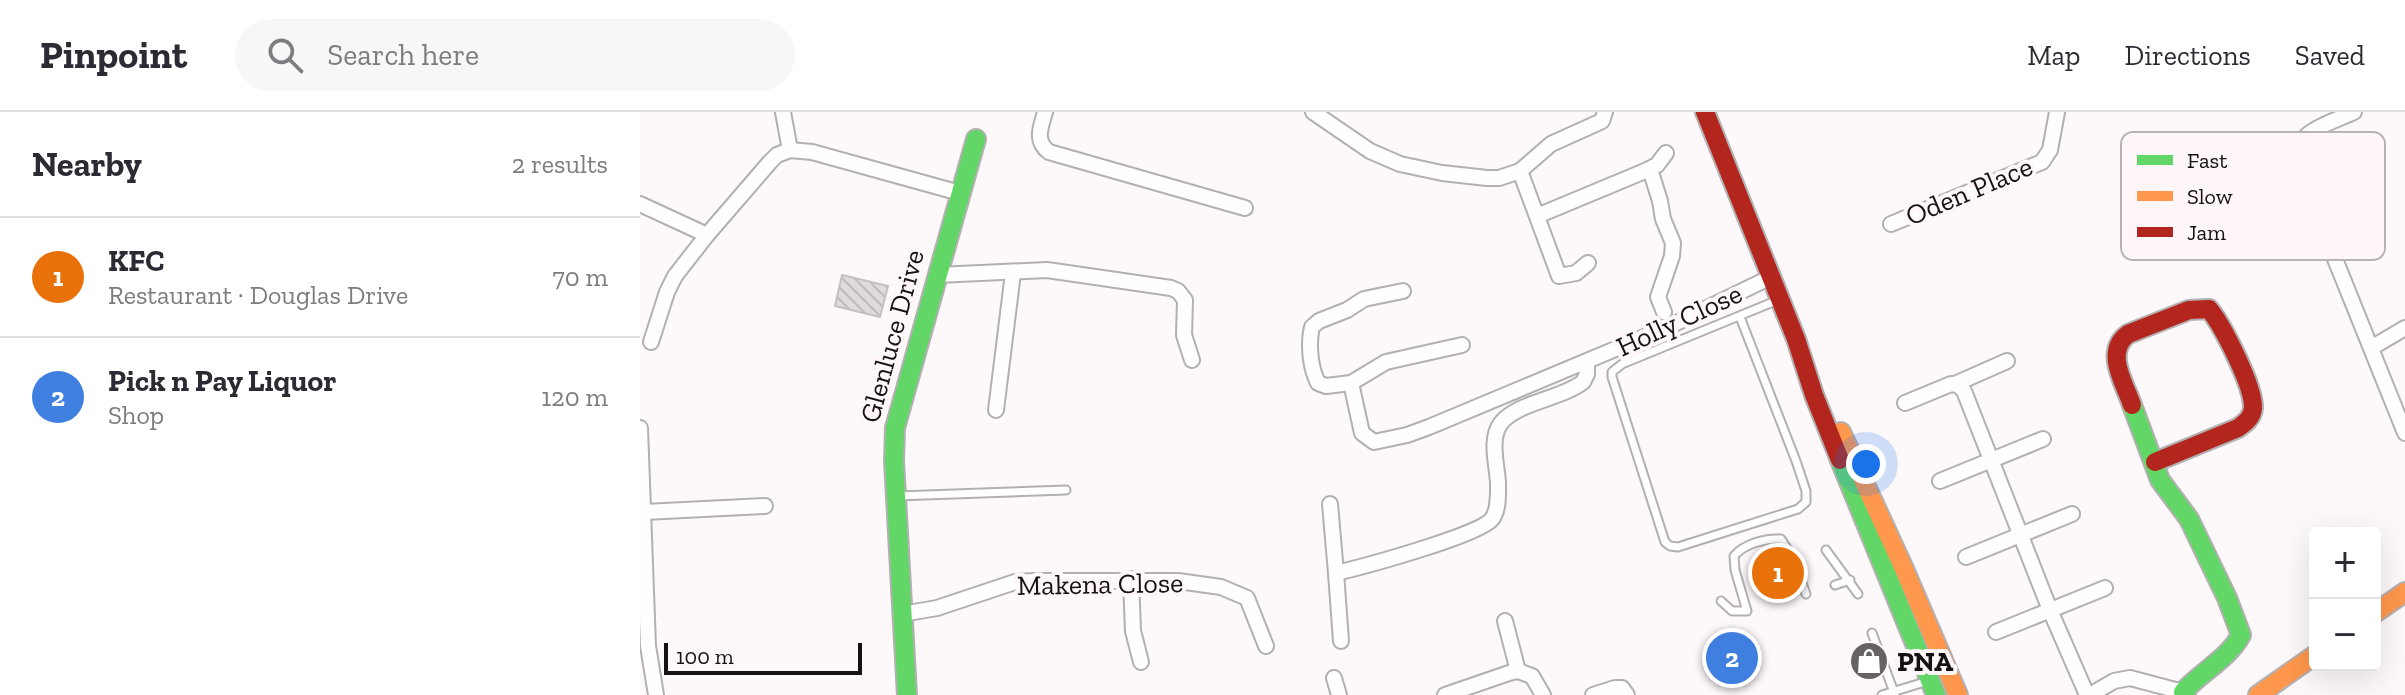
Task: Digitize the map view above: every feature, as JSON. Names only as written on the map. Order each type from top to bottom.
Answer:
[{"type":"street","points":[[783,112],[790,150]]},
{"type":"street","points":[[1045,112],[1039,136],[1041,145],[1049,152],[1245,208]]},
{"type":"street","points":[[1313,112],[1370,151],[1400,164],[1487,178],[1499,178],[1520,171],[1551,144],[1602,121],[1605,112]]},
{"type":"street","points":[[1705,112],[1796,339],[1888,532],[1958,695]]},
{"type":"street","name":"Oden Place","points":[[1891,224],[2042,162],[2050,150],[2057,112]]},
{"type":"street","points":[[2312,132],[2354,112]]},
{"type":"street","name":"Glenluce Drive","points":[[907,695],[895,496],[895,428],[976,139]]},
{"type":"street","points":[[651,342],[670,285],[707,235],[777,155],[790,150],[812,152],[960,193]]},
{"type":"street","points":[[1537,216],[1650,169],[1666,153]]},
{"type":"street","points":[[1650,169],[1663,219],[1673,243],[1672,256],[1658,297],[1664,312]]},
{"type":"street","points":[[1520,171],[1559,276],[1576,273],[1588,263]]},
{"type":"street","points":[[640,204],[707,235]]},
{"type":"street","points":[[2336,260],[2405,433]]},
{"type":"street","points":[[937,275],[1047,270],[1171,288],[1185,300],[1184,335],[1192,360]]},
{"type":"street","points":[[996,410],[1013,273]]},
{"type":"street","name":"Holly Close","points":[[1351,383],[1362,433],[1379,443],[1429,427],[1668,327],[1771,277]]},
{"type":"street","points":[[1403,291],[1364,299],[1312,327],[1311,354],[1318,383],[1326,386],[1351,383],[1395,359],[1462,345]]},
{"type":"street","points":[[1955,384],[1964,391],[2050,610],[2088,695],[2114,681],[2130,678],[2184,693],[2192,681],[2238,643],[2241,635],[2189,519],[2163,485],[2116,361],[2116,345],[2128,334],[2195,308],[2209,309],[2219,320],[2253,399],[2252,414],[2238,428],[2155,462]]},
{"type":"street","points":[[2371,348],[2405,328]]},
{"type":"street","points":[[1796,339],[1814,395],[1933,688]]},
{"type":"street","points":[[1336,573],[1432,545],[1491,521],[1498,499],[1495,438],[1499,426],[1517,412],[1577,386],[1585,378],[1587,361]]},
{"type":"street","points":[[1905,403],[2007,361]]},
{"type":"street","points":[[640,428],[648,646],[656,695]]},
{"type":"street","points":[[1940,481],[2043,439]]},
{"type":"street","points":[[1330,504],[1341,641]]},
{"type":"street","points":[[644,512],[765,506]]},
{"type":"street","points":[[1966,557],[2072,514]]},
{"type":"street","points":[[1131,579],[1133,631],[1141,662]]},
{"type":"street","name":"Makena Close","points":[[902,614],[937,608],[1022,581],[1131,579],[1202,583],[1238,592],[1247,598],[1266,646]]},
{"type":"street","points":[[1996,632],[2105,588]]},
{"type":"street","points":[[2381,609],[2405,592]]},
{"type":"street","points":[[1505,621],[1518,671]]},
{"type":"street","points":[[2258,695],[2309,659]]},
{"type":"street","points":[[1445,695],[1518,671],[1532,676],[1543,695]]},
{"type":"street","points":[[1334,678],[1339,695]]},
{"type":"street","points":[[1593,695],[1620,688],[1627,695]]},
{"type":"lane","points":[[1740,317],[1796,461],[1806,491],[1806,502],[1798,509],[1678,547],[1670,546],[1665,542],[1612,372],[1622,364],[1780,299]]},
{"type":"lane","points":[[895,496],[1066,490]]},
{"type":"lane","points":[[1721,601],[1732,611],[1747,611],[1734,556],[1740,549],[1768,539],[1781,539],[1785,543],[1806,594]]},
{"type":"lane","points":[[1826,550],[1858,594]]},
{"type":"lane","points":[[1835,585],[1850,580]]},
{"type":"lane","points":[[1872,633],[1895,693]]},
{"type":"lane","points":[[1882,695],[1933,688],[1949,674]]},
{"type":"building","points":[[842,275],[888,286],[880,317],[835,306]]},
{"type":"traffic: fast","points":[[907,695],[894,461],[895,428],[976,139]]},
{"type":"traffic: fast","points":[[2132,405],[2160,480],[2189,519],[2241,635],[2229,651],[2183,692],[2186,695]]},
{"type":"traffic: fast","points":[[1840,460],[1936,695]]},
{"type":"traffic: slow","points":[[1841,432],[1958,695]]},
{"type":"traffic: slow","points":[[2381,609],[2405,592]]},
{"type":"traffic: slow","points":[[2258,695],[2309,659]]},
{"type":"traffic: jam","points":[[1705,112],[1796,339],[1840,460]]},
{"type":"traffic: jam","points":[[2132,405],[2118,368],[2117,349],[2121,341],[2128,334],[2189,310],[2209,309],[2243,372],[2252,398],[2252,412],[2238,428],[2155,462]]},
{"type":"place","name":"KFC","points":[[1778,573]]},
{"type":"place","name":"Pick n Pay Liquor","points":[[1732,658]]},
{"type":"place","name":"PNA","points":[[1869,661]]}]
